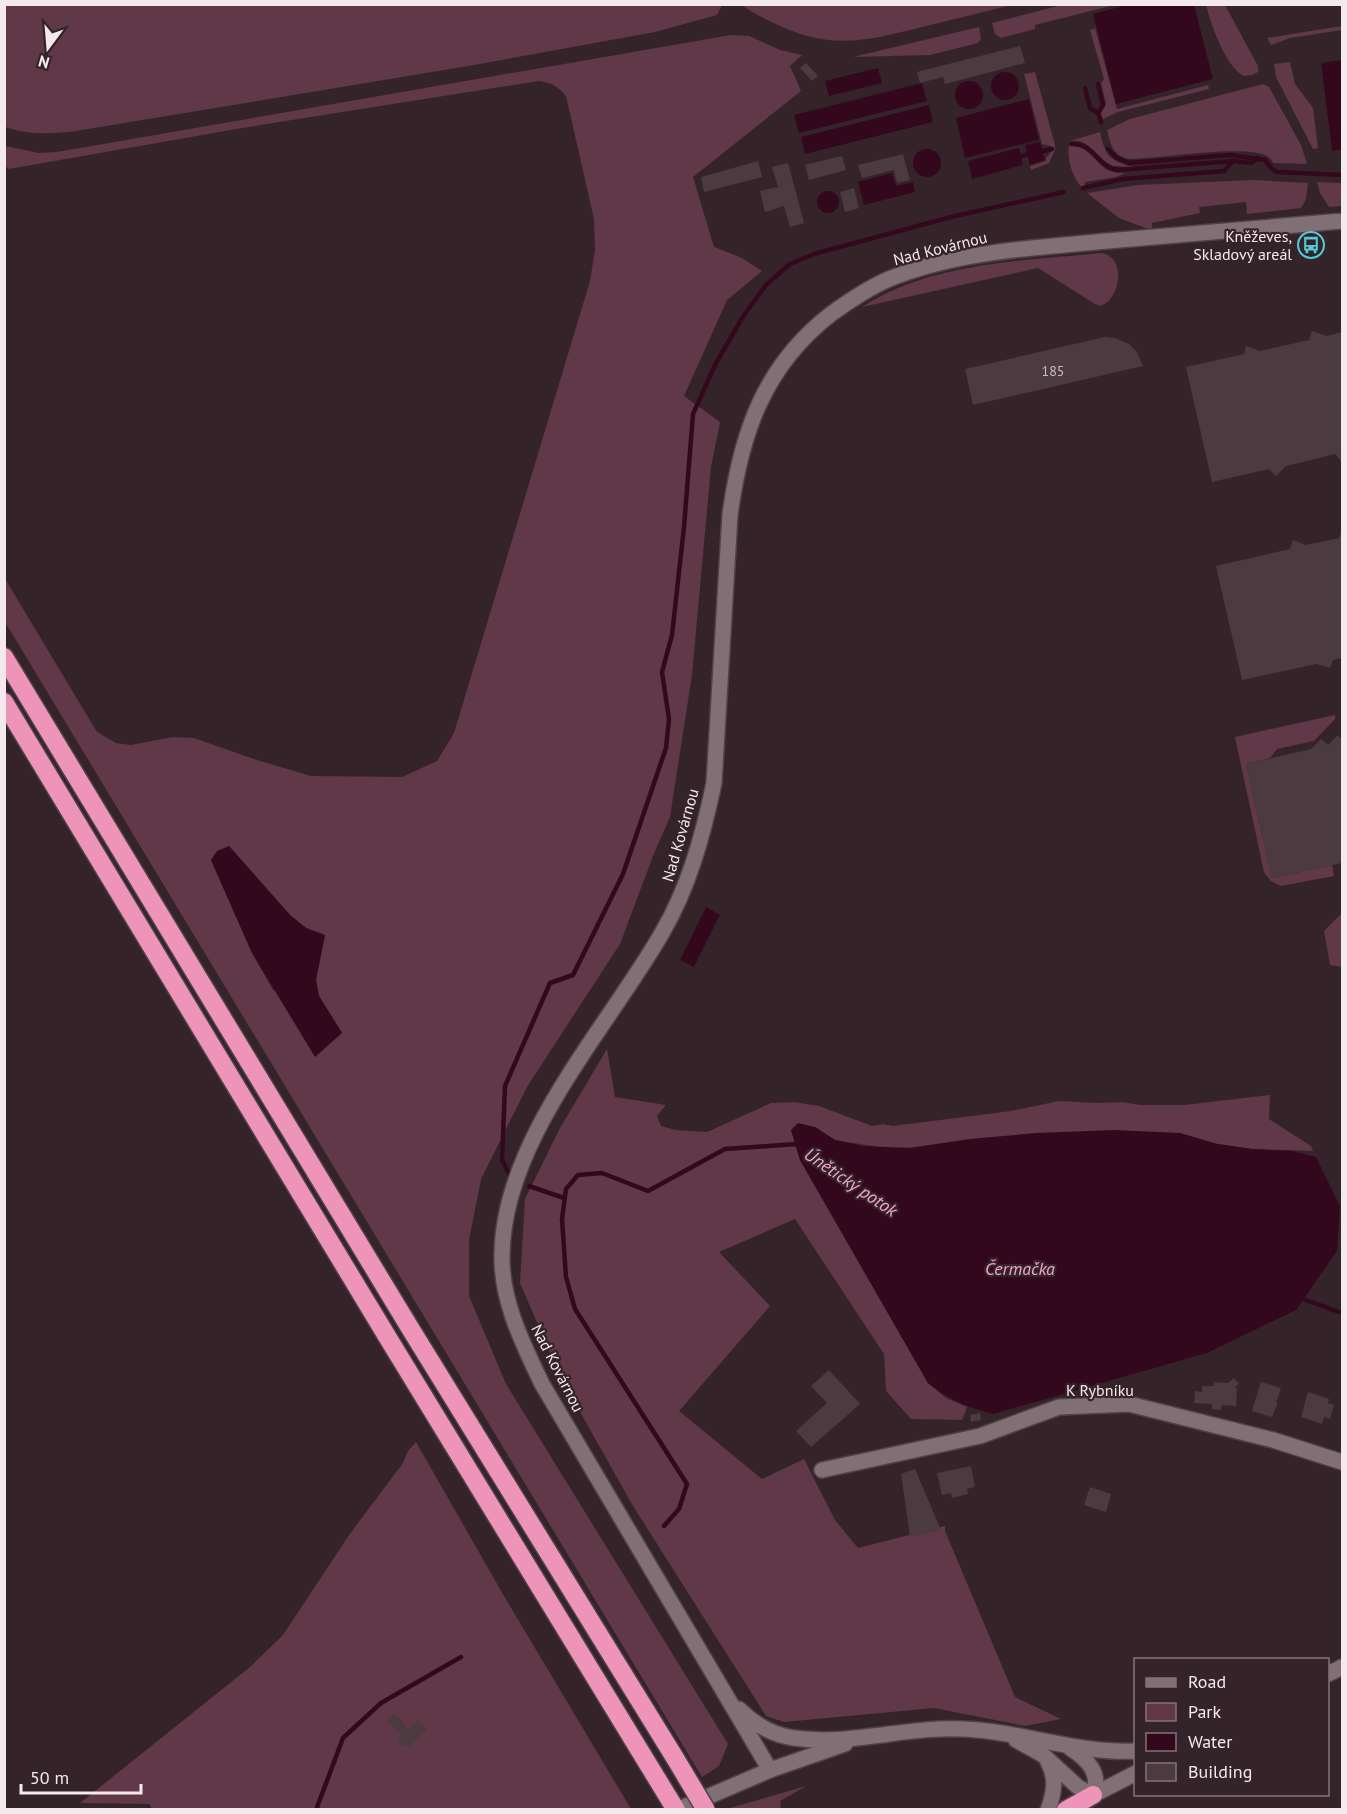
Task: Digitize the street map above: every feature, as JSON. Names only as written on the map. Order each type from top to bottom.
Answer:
[{"type":"highway","points":[[4,657],[410,1328],[675,1758],[687,1808]]},
{"type":"highway","points":[[4,702],[388,1338],[653,1769],[687,1808]]},
{"type":"highway","points":[[1066,1809],[1093,1795]]},
{"type":"street","name":"Nad Kovárnou","points":[[770,1770],[542,1384],[518,1334],[504,1280],[502,1257],[504,1222],[520,1163],[552,1104],[662,934],[679,901],[702,832],[714,783],[733,493],[744,441],[756,408],[775,374],[794,349],[825,319],[862,293],[888,279],[955,260],[1038,247],[1342,221]]},
{"type":"street","name":"K Rybníku","points":[[822,1470],[980,1436],[1059,1407],[1129,1404],[1273,1440],[1342,1462]]},
{"type":"street","points":[[726,1696],[759,1726],[782,1736],[813,1740],[868,1737],[921,1730],[962,1729],[988,1731],[1108,1751],[1134,1751]]},
{"type":"street","points":[[988,1731],[1024,1743],[1042,1755],[1078,1787],[1093,1795]]},
{"type":"street","points":[[687,1808],[770,1770],[868,1737]]},
{"type":"street","points":[[1064,1745],[1084,1758],[1092,1767],[1096,1785],[1093,1795]]},
{"type":"street","points":[[1042,1755],[1051,1767],[1054,1779],[1048,1809]]},
{"type":"street","points":[[1093,1795],[1134,1774]]},
{"type":"green space","points":[[5,4],[722,5],[717,15],[655,32],[474,65],[76,131],[31,133],[5,127]]},
{"type":"green space","points":[[1066,4],[1114,5],[1035,25],[1035,29],[1001,38],[995,34],[992,23]]},
{"type":"green space","points":[[742,5],[1012,5],[869,39],[834,40],[798,33]]},
{"type":"green space","points":[[1206,5],[1225,5],[1258,66],[1258,72],[1244,76],[1231,64],[1211,23]]},
{"type":"green space","points":[[1342,26],[1342,30],[1290,38],[1271,45],[1267,38]]},
{"type":"green space","points":[[979,27],[981,39],[978,43],[930,55],[853,57]]},
{"type":"green space","points":[[1095,28],[1117,109],[1208,85],[1209,89],[1118,112],[1103,119],[1101,113],[1106,104],[1101,83],[1104,79],[1090,30]]},
{"type":"green space","points":[[731,35],[749,36],[780,50],[802,55],[790,66],[801,91],[693,177],[714,247],[742,258],[762,271],[727,300],[684,396],[720,422],[711,467],[692,675],[670,817],[620,944],[527,1087],[481,1179],[469,1240],[469,1296],[506,1384],[728,1744],[719,1766],[702,1777],[5,622],[4,577],[97,732],[116,743],[131,745],[173,737],[194,738],[311,776],[402,777],[437,761],[454,733],[590,281],[595,250],[594,219],[566,96],[554,86],[539,81],[242,128],[9,169],[5,166],[5,146],[39,153],[57,152]],"holes":[[[229,846],[290,915],[306,928],[325,935],[316,979],[319,996],[342,1033],[273,990],[252,953],[211,860]]]},
{"type":"green space","points":[[1290,62],[1295,84],[1313,108],[1318,148],[1313,149],[1276,77],[1274,64]]},
{"type":"green space","points":[[1035,72],[1055,150],[1049,163],[1031,170],[1030,166],[1046,161],[1052,151],[1051,146],[1042,144],[1024,74]]},
{"type":"green space","points":[[1263,84],[1269,87],[1301,145],[1307,164],[1273,163],[1267,156],[1239,151],[1129,159],[1119,155],[1111,145],[1107,130],[1130,119]]},
{"type":"green space","points":[[1100,132],[1104,147],[1110,156],[1114,160],[1133,167],[1111,166],[1088,145],[1083,142],[1070,141]]},
{"type":"green space","points":[[1070,141],[1071,146],[1086,150],[1107,169],[1125,173],[1116,177],[1085,182],[1085,190],[1077,181],[1071,168]]},
{"type":"green space","points":[[1253,180],[1308,183],[1306,199],[1301,208],[1247,214],[1246,202],[1199,207],[1200,213],[1152,223],[1152,228],[1148,229],[1119,218],[1087,193],[1138,185]]},
{"type":"green space","points":[[1317,182],[1342,183],[1342,206],[1329,207],[1320,193]]},
{"type":"green space","points":[[1102,253],[1110,256],[1115,262],[1118,279],[1113,295],[1101,306],[1038,268],[862,307],[889,292],[948,272],[1009,262]]},
{"type":"green space","points":[[1335,715],[1335,719],[1314,741],[1277,749],[1270,758],[1246,764],[1272,878],[1332,865],[1334,876],[1281,886],[1271,881],[1264,872],[1235,737]]},
{"type":"green space","points":[[1342,913],[1342,967],[1330,965],[1324,931]]},
{"type":"green space","points":[[607,1049],[615,1097],[666,1105],[657,1116],[661,1126],[676,1130],[707,1132],[771,1103],[794,1102],[819,1106],[872,1126],[883,1124],[893,1126],[1011,1111],[1059,1101],[1184,1105],[1270,1095],[1269,1119],[1311,1146],[1313,1151],[1252,1149],[1217,1144],[885,1148],[835,1140],[815,1127],[791,1130],[800,1160],[928,1383],[946,1398],[967,1407],[962,1420],[911,1419],[886,1391],[884,1354],[795,1219],[719,1252],[770,1306],[679,1411],[762,1479],[804,1459],[835,1520],[858,1548],[945,1526],[945,1531],[1015,1697],[1061,1719],[1025,1726],[934,1708],[784,1722],[766,1716],[633,1506],[561,1378],[520,1283],[525,1199],[560,1128]]},
{"type":"green space","points":[[416,1442],[504,1596],[631,1809],[153,1810],[149,1804],[80,1803],[250,1667],[283,1635],[349,1535]]},
{"type":"green space","points":[[806,1786],[780,1801],[781,1809],[730,1808]]},
{"type":"water","points":[[1131,4],[1194,5],[1213,79],[1116,104],[1093,14]]},
{"type":"water","points":[[1342,60],[1342,149],[1332,151],[1321,63]]},
{"type":"water","points":[[878,68],[882,83],[829,96],[825,81]]},
{"type":"water","points":[[1005,72],[1015,76],[1019,86],[1015,96],[1005,100],[995,96],[991,86],[995,76]]},
{"type":"water","points":[[969,81],[979,85],[983,95],[979,105],[969,109],[959,105],[955,95],[959,85]]},
{"type":"water","points":[[922,83],[927,101],[799,133],[794,115]]},
{"type":"water","points":[[1029,99],[1039,140],[965,158],[956,118]]},
{"type":"water","points":[[929,105],[933,122],[805,154],[801,137]]},
{"type":"water","points":[[1040,142],[1045,160],[1030,165],[1025,145]]},
{"type":"water","points":[[1019,148],[1023,165],[972,179],[968,161]]},
{"type":"water","points":[[927,149],[937,153],[941,163],[937,173],[927,177],[917,173],[913,163],[917,153]]},
{"type":"water","points":[[892,173],[896,186],[913,182],[915,192],[864,205],[858,182]]},
{"type":"water","points":[[828,191],[836,194],[839,202],[836,210],[828,213],[820,210],[817,202],[820,194]]},
{"type":"water","points":[[229,846],[290,915],[306,928],[325,935],[316,980],[319,996],[342,1033],[315,1057],[252,953],[211,860],[217,851]]},
{"type":"water","points":[[706,907],[720,915],[694,967],[680,960]]},
{"type":"water","name":"Čermačka","points":[[798,1123],[815,1127],[835,1140],[863,1146],[909,1148],[1036,1133],[1114,1130],[1180,1133],[1218,1144],[1292,1151],[1316,1157],[1340,1206],[1337,1251],[1296,1310],[1207,1353],[993,1414],[959,1402],[928,1383],[800,1160],[791,1130]]},
{"type":"building","points":[[1020,46],[1025,63],[945,84],[943,77],[920,83],[917,72]]},
{"type":"building","points":[[806,63],[818,76],[812,81],[800,68]]},
{"type":"building","points":[[903,154],[910,180],[897,183],[894,170],[862,178],[858,165]]},
{"type":"building","points":[[842,156],[846,170],[809,180],[805,165]]},
{"type":"building","points":[[758,161],[762,177],[704,192],[701,177]]},
{"type":"building","points":[[788,163],[804,223],[790,227],[784,206],[765,212],[760,191],[778,187],[772,167]]},
{"type":"building","points":[[854,188],[859,208],[845,212],[840,192]]},
{"type":"building","points":[[1312,331],[1326,336],[1342,332],[1342,460],[1335,454],[1286,466],[1276,476],[1269,469],[1212,482],[1186,367],[1244,354],[1246,346],[1260,351],[1309,340]]},
{"type":"building","points":[[1105,337],[1115,338],[1129,344],[1137,352],[1143,366],[973,405],[965,369]]},
{"type":"building","points":[[1342,529],[1342,658],[1333,660],[1330,668],[1316,664],[1242,680],[1216,566],[1290,549],[1293,540],[1306,545],[1339,538]]},
{"type":"building","points":[[1338,735],[1342,740],[1342,863],[1272,878],[1246,764],[1311,749],[1321,739],[1328,745]]},
{"type":"building","points":[[829,1370],[860,1404],[811,1447],[796,1431],[827,1403],[811,1386]]},
{"type":"building","points":[[1234,1378],[1239,1384],[1234,1388],[1237,1388],[1236,1406],[1222,1405],[1221,1410],[1212,1409],[1212,1404],[1194,1403],[1195,1391],[1202,1392],[1202,1386],[1214,1386],[1214,1382],[1228,1383]]},
{"type":"building","points":[[1261,1382],[1281,1388],[1272,1417],[1252,1411]]},
{"type":"building","points":[[1308,1392],[1329,1399],[1328,1403],[1334,1405],[1330,1419],[1324,1417],[1322,1424],[1301,1417]]},
{"type":"building","points":[[980,1413],[981,1420],[971,1422],[970,1415]]},
{"type":"building","points":[[971,1466],[975,1487],[967,1489],[968,1494],[952,1498],[951,1493],[942,1495],[937,1473]]},
{"type":"building","points":[[915,1469],[941,1530],[910,1537],[901,1474]]},
{"type":"building","points":[[1090,1487],[1111,1494],[1106,1512],[1084,1505]]},
{"type":"building","points":[[394,1713],[409,1729],[418,1720],[427,1729],[408,1748],[397,1741],[402,1736],[387,1720]]},
{"type":"waterway","points":[[1098,84],[1103,105],[1098,113]]},
{"type":"waterway","points":[[1085,88],[1090,108],[1098,113],[1101,122]]},
{"type":"waterway","points":[[1071,144],[1085,147],[1106,165],[1119,170],[1233,161],[1251,163],[1258,158]]},
{"type":"waterway","points":[[1021,156],[1052,149]]},
{"type":"waterway","points":[[1108,149],[1117,158],[1129,163],[1230,155],[1265,160],[1277,172],[1342,175]]},
{"type":"waterway","points":[[1083,188],[1123,179],[1224,171],[1233,161]]},
{"type":"waterway","points":[[512,1179],[502,1160],[505,1086],[550,983],[573,975],[623,874],[666,748],[669,719],[662,672],[672,635],[693,414],[716,363],[744,315],[766,285],[790,264],[814,254],[951,217],[1064,192]]},
{"type":"waterway","name":"Únětický potok","points":[[664,1526],[679,1509],[687,1484],[575,1309],[566,1277],[562,1219],[566,1189],[578,1175],[602,1173],[648,1191],[725,1149],[796,1144],[799,1147]]},
{"type":"waterway","points":[[529,1186],[564,1198]]},
{"type":"waterway","points":[[1300,1298],[1342,1313]]},
{"type":"waterway","name":"Únětický potok","points":[[316,1810],[343,1738],[381,1703],[461,1657]]},
{"type":"place","name":"Kněževes, Skladový areál","points":[[1311,245]]}]
